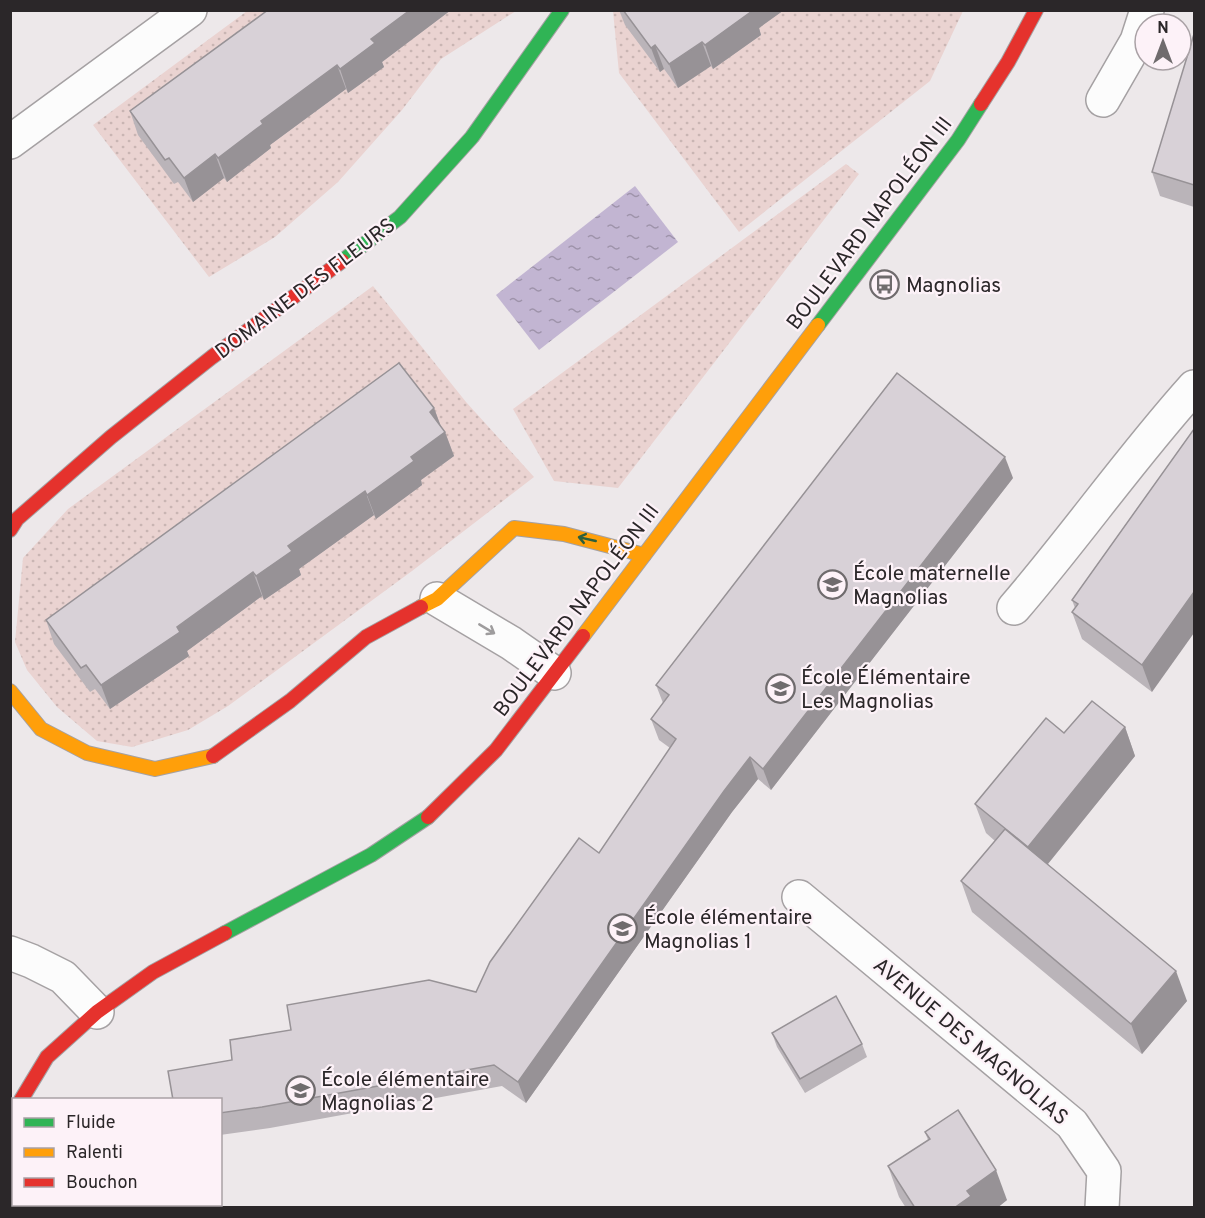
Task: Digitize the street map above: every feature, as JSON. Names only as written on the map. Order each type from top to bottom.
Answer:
[{"type":"main road","name":"DOMAINE DES FLEURS","points":[[10,530],[17,519],[111,437],[212,357],[400,217],[472,137],[562,10]]},
{"type":"main road","name":"BOULEVARD NAPOLÉON III","points":[[22,1098],[47,1057],[97,1012],[153,972],[371,855],[432,814],[496,750],[958,140],[1008,62],[1036,10]]},
{"type":"main road","points":[[10,691],[41,729],[87,753],[155,769],[214,756],[290,701],[366,637],[437,599],[514,528],[546,530],[644,555]]},
{"type":"street","points":[[10,142],[190,10]]},
{"type":"street","points":[[1103,100],[1137,41],[1147,10]]},
{"type":"street","points":[[1014,608],[1168,415],[1194,387]]},
{"type":"street","points":[[437,599],[511,643],[554,673]]},
{"type":"street","name":"AVENUE DES MAGNOLIAS","points":[[799,897],[1072,1124],[1104,1171],[1102,1208]]},
{"type":"street","points":[[10,953],[63,977],[97,1012]]},
{"type":"shaded area","points":[[247,11],[516,11],[441,59],[402,110],[338,182],[275,237],[209,277],[93,125]]},
{"type":"shaded area","points":[[613,11],[963,11],[930,81],[739,232],[619,73]]},
{"type":"shaded area","points":[[846,164],[859,174],[618,488],[554,481],[513,409]]},
{"type":"shaded area","points":[[373,286],[466,402],[534,477],[412,571],[228,706],[188,730],[132,747],[97,741],[57,707],[27,670],[15,642],[23,558],[68,509]]},
{"type":"water","points":[[635,186],[678,242],[539,350],[496,295]]},
{"type":"building","points":[[268,10],[410,10],[371,39],[375,43],[340,69],[337,65],[261,121],[263,124],[218,158],[215,154],[184,178],[169,158],[165,160],[130,111]]},
{"type":"building","points":[[623,10],[752,11],[705,45],[702,42],[669,64],[655,45],[651,48]]},
{"type":"building","points":[[1194,34],[1194,185],[1152,172],[1182,72],[1193,72]]},
{"type":"building","points":[[399,363],[434,408],[430,412],[445,432],[411,457],[414,461],[367,495],[365,491],[288,546],[292,551],[256,576],[253,572],[177,627],[180,632],[101,685],[86,665],[81,668],[46,620]]},
{"type":"building","points":[[897,373],[1005,457],[763,769],[750,757],[518,1082],[494,1065],[222,1113],[222,1098],[173,1098],[168,1071],[232,1060],[230,1040],[291,1030],[287,1005],[429,980],[476,992],[490,962],[579,838],[599,853],[676,739],[651,719],[669,695],[656,685]]},
{"type":"building","points":[[1194,429],[1194,592],[1142,665],[1072,612],[1078,604],[1072,600]]},
{"type":"building","points":[[1092,701],[1125,727],[1028,847],[975,804],[1046,718],[1064,733]]},
{"type":"building","points":[[1005,829],[1176,971],[1131,1024],[961,881]]},
{"type":"building","points":[[836,996],[862,1044],[800,1079],[772,1033]]},
{"type":"building","points":[[958,1110],[996,1170],[967,1191],[971,1196],[954,1208],[915,1208],[888,1166],[930,1139],[925,1132]]},
{"type":"traffic: fast","points":[[342,261],[400,217],[472,137],[562,10]]},
{"type":"traffic: fast","points":[[818,325],[958,140],[981,104]]},
{"type":"traffic: fast","points":[[225,933],[371,855],[428,817]]},
{"type":"traffic: slow","points":[[583,636],[818,325]]},
{"type":"traffic: slow","points":[[421,607],[437,599],[514,528],[564,534],[644,555]]},
{"type":"traffic: slow","points":[[10,691],[41,729],[87,753],[155,769],[213,756]]},
{"type":"traffic: jam","points":[[981,104],[1008,62],[1036,10]]},
{"type":"traffic: jam","points":[[10,530],[17,519],[111,437],[212,357],[342,261]]},
{"type":"traffic: jam","points":[[213,756],[290,701],[366,637],[421,607]]},
{"type":"traffic: jam","points":[[428,817],[496,750],[583,636]]},
{"type":"traffic: jam","points":[[22,1098],[47,1057],[97,1012],[153,972],[225,933]]},
{"type":"place","name":"Magnolias","points":[[885,285]]},
{"type":"place","name":"École maternelle Magnolias","points":[[832,585]]},
{"type":"place","name":"École Élémentaire Les Magnolias","points":[[780,689]]},
{"type":"place","name":"École élémentaire Magnolias 1","points":[[623,929]]},
{"type":"place","name":"École élémentaire Magnolias 2","points":[[300,1091]]}]
